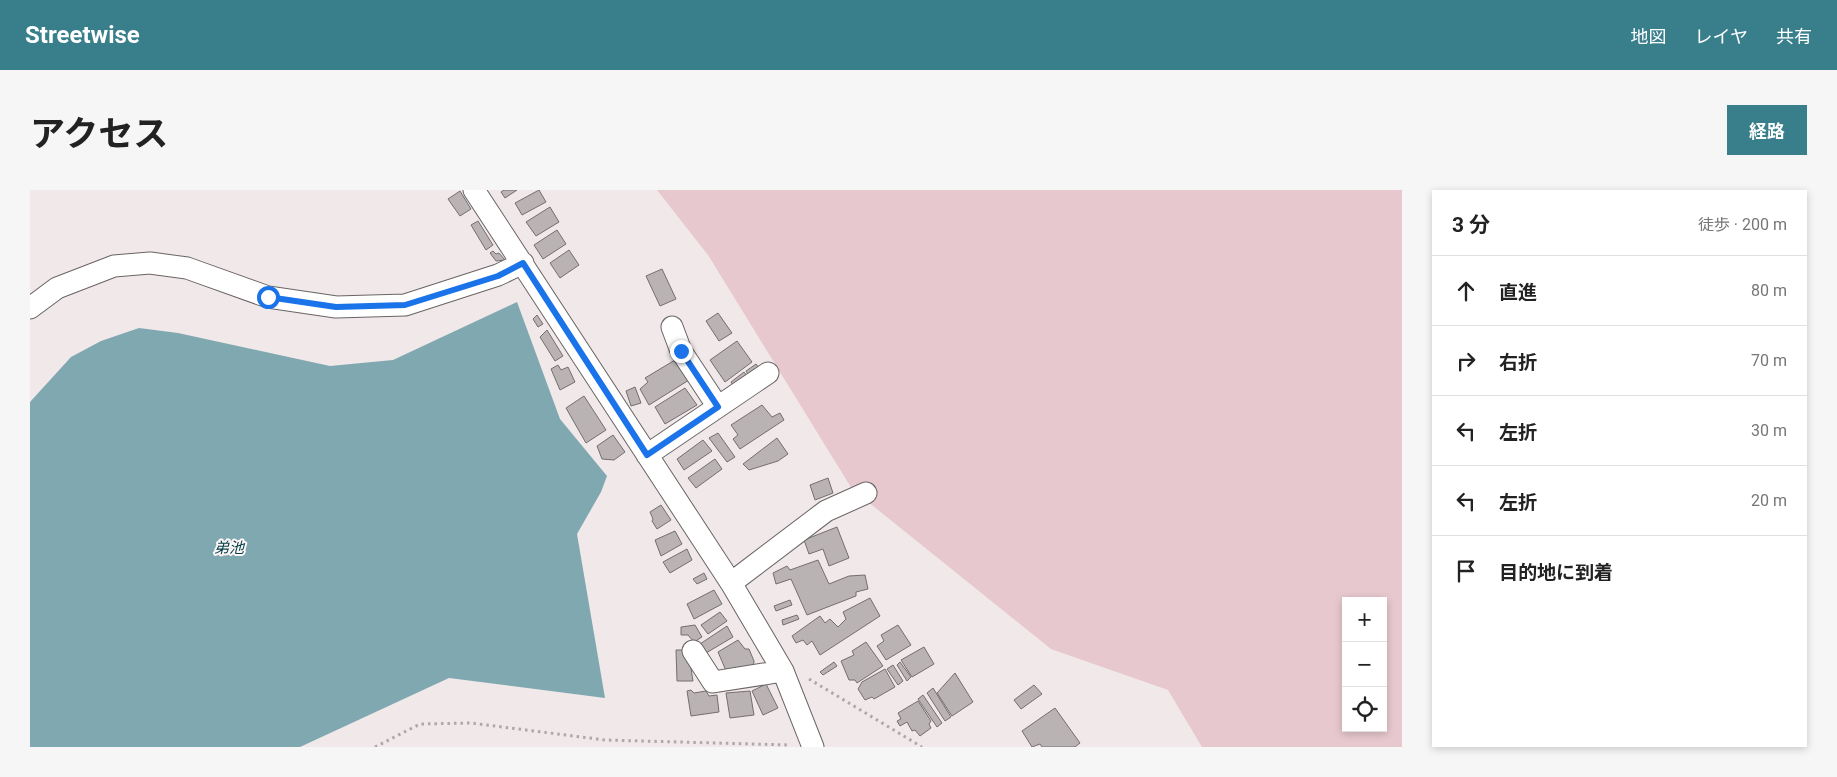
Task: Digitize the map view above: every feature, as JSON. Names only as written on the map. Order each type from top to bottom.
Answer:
[{"type":"street","points":[[474,190],[731,583],[783,671],[812,744]]},
{"type":"street","points":[[30,308],[57,288],[114,266],[150,263],[187,268],[268,297],[336,307],[405,305],[498,276],[523,263]]},
{"type":"street","points":[[672,328],[681,351],[718,407]]},
{"type":"street","points":[[647,455],[768,373]]},
{"type":"street","points":[[731,583],[826,511],[866,493]]},
{"type":"street","points":[[693,652],[713,682],[783,671]]},
{"type":"path","points":[[783,671],[813,680],[922,747]]},
{"type":"path","points":[[375,747],[420,724],[471,723],[606,740],[784,745],[812,744]]},
{"type":"shaded area","points":[[657,190],[1402,190],[1402,747],[1202,747],[1168,690],[1051,649],[852,489],[708,255]]},
{"type":"water","name":"弟池","points":[[517,302],[560,419],[607,476],[601,492],[577,534],[605,698],[449,678],[300,747],[30,747],[30,402],[71,357],[101,341],[139,328],[178,333],[330,366],[393,360]]},
{"type":"building","points":[[504,190],[517,190],[505,198],[501,192]]},
{"type":"building","points":[[539,190],[546,202],[522,215],[515,203]]},
{"type":"building","points":[[460,191],[471,209],[460,216],[448,199]]},
{"type":"building","points":[[550,207],[559,222],[536,236],[526,222]]},
{"type":"building","points":[[478,221],[493,245],[486,250],[471,225]]},
{"type":"building","points":[[557,230],[566,244],[543,259],[534,245]]},
{"type":"building","points":[[569,250],[579,265],[560,278],[550,263]]},
{"type":"building","points":[[493,251],[496,254],[499,253],[505,260],[496,261],[490,253]]},
{"type":"building","points":[[662,269],[676,299],[660,306],[646,276]]},
{"type":"building","points":[[718,313],[732,333],[719,341],[706,321]]},
{"type":"building","points":[[537,315],[543,324],[538,327],[533,319]]},
{"type":"building","points":[[547,330],[563,356],[555,361],[540,337]]},
{"type":"building","points":[[737,341],[752,362],[725,382],[710,360]]},
{"type":"building","points":[[675,360],[689,380],[649,405],[640,389],[648,382],[645,378]]},
{"type":"building","points":[[756,364],[760,369],[749,376],[746,371]]},
{"type":"building","points":[[558,365],[561,370],[568,367],[575,382],[560,390],[551,369]]},
{"type":"building","points":[[744,372],[748,377],[734,387],[731,382]]},
{"type":"building","points":[[635,387],[641,403],[631,406],[626,391]]},
{"type":"building","points":[[685,388],[697,405],[665,424],[655,407]]},
{"type":"building","points":[[584,396],[606,430],[586,443],[566,408]]},
{"type":"building","points":[[762,405],[772,417],[780,413],[784,420],[740,449],[733,439],[738,435],[731,425]]},
{"type":"building","points":[[718,433],[735,457],[727,462],[709,438]]},
{"type":"building","points":[[613,435],[625,452],[614,460],[602,459],[597,446]]},
{"type":"building","points":[[777,438],[788,454],[778,461],[749,470],[743,464]]},
{"type":"building","points":[[703,440],[712,451],[684,470],[677,459]]},
{"type":"building","points":[[715,459],[722,469],[696,488],[688,478]]},
{"type":"building","points":[[828,478],[833,493],[815,500],[810,485]]},
{"type":"building","points":[[661,505],[671,520],[657,529],[652,521],[650,512]]},
{"type":"building","points":[[837,527],[849,558],[829,566],[823,549],[809,554],[804,540]]},
{"type":"building","points":[[675,531],[682,544],[661,556],[655,540]]},
{"type":"building","points":[[687,549],[692,560],[670,573],[663,562]]},
{"type":"building","points":[[818,560],[829,584],[849,576],[865,575],[868,589],[856,592],[856,596],[807,615],[791,579],[776,584],[773,573],[787,566],[790,570]]},
{"type":"building","points":[[704,573],[707,579],[697,584],[693,579]]},
{"type":"building","points":[[714,590],[722,604],[694,619],[687,604]]},
{"type":"building","points":[[870,598],[880,616],[820,655],[812,641],[807,645],[803,640],[796,643],[792,636],[820,616],[825,623],[830,619],[838,627],[846,619],[843,612]]},
{"type":"building","points":[[790,600],[792,605],[776,611],[774,606]]},
{"type":"building","points":[[720,612],[727,621],[708,634],[701,625]]},
{"type":"building","points":[[797,615],[799,619],[783,625],[782,620]]},
{"type":"building","points":[[695,625],[702,637],[694,642],[688,635],[681,635],[681,627]]},
{"type":"building","points":[[898,625],[911,645],[886,660],[877,646],[884,641],[881,635]]},
{"type":"building","points":[[727,626],[733,637],[706,653],[700,644]]},
{"type":"building","points":[[738,640],[745,649],[749,649],[754,661],[753,668],[727,673],[718,652]]},
{"type":"building","points":[[866,642],[883,666],[857,683],[855,680],[849,680],[841,661],[854,655],[852,651]]},
{"type":"building","points":[[924,647],[934,664],[912,677],[901,660]]},
{"type":"building","points":[[676,650],[683,650],[689,656],[693,681],[677,681]]},
{"type":"building","points":[[834,662],[837,666],[823,675],[820,672]]},
{"type":"building","points":[[900,662],[911,677],[907,681],[897,665]]},
{"type":"building","points":[[893,665],[903,681],[898,685],[887,669]]},
{"type":"building","points":[[885,669],[895,687],[874,699],[872,697],[865,700],[858,689],[862,682]]},
{"type":"building","points":[[955,673],[973,702],[952,716],[937,693]]},
{"type":"building","points":[[766,684],[778,708],[763,715],[752,691]]},
{"type":"building","points":[[1034,685],[1042,694],[1021,709],[1014,700]]},
{"type":"building","points":[[933,688],[951,717],[945,721],[927,693]]},
{"type":"building","points":[[691,690],[694,693],[706,691],[709,696],[717,695],[719,712],[691,716],[687,691]]},
{"type":"building","points":[[750,691],[754,715],[730,718],[726,693]]},
{"type":"building","points":[[923,695],[942,723],[937,727],[918,699]]},
{"type":"building","points":[[918,701],[931,721],[929,724],[931,728],[920,736],[915,730],[912,731],[907,722],[900,726],[897,721],[901,719],[898,713]]},
{"type":"building","points":[[1055,708],[1080,743],[1075,747],[1042,747],[1040,744],[1032,747],[1022,731]]},
{"type":"route","points":[[268,297],[336,307],[405,305],[498,276],[523,263],[647,455],[718,407],[681,351]]}]
